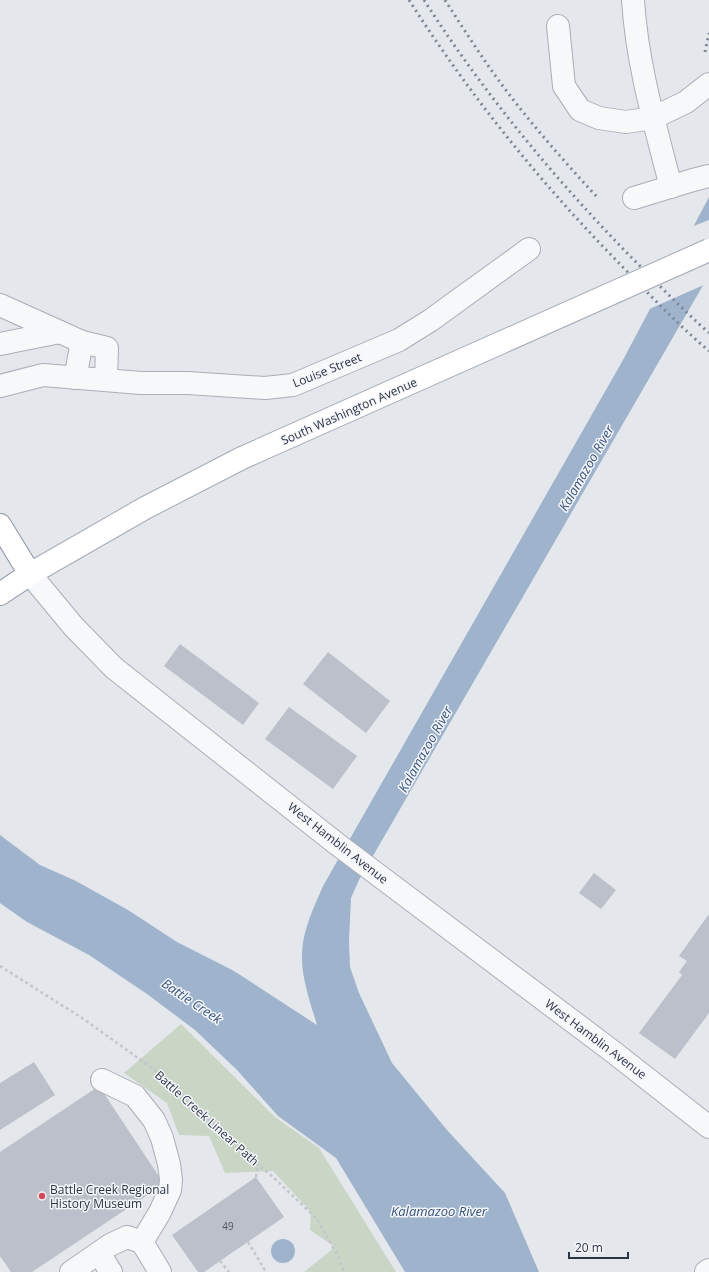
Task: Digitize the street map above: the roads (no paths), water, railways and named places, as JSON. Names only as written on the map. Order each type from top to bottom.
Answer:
[{"type":"main road","name":"South Washington Avenue","points":[[0,594],[30,574],[145,508],[242,458],[709,250]]},
{"type":"main road","name":"West Hamblin Avenue","points":[[0,525],[30,574]]},
{"type":"street","points":[[633,0],[634,23],[642,70],[671,187]]},
{"type":"street","points":[[558,26],[564,86],[580,110],[599,118],[626,122],[653,118],[686,102],[709,84]]},
{"type":"street","points":[[634,198],[701,178]]},
{"type":"street","name":"Louise Street","points":[[0,386],[44,375],[141,383],[188,383],[265,388],[293,385],[399,340],[432,320],[529,249]]},
{"type":"street","points":[[0,305],[82,342],[107,348],[106,380]]},
{"type":"street","points":[[0,344],[60,332]]},
{"type":"street","points":[[75,378],[82,342]]},
{"type":"street","name":"West Hamblin Avenue","points":[[30,574],[73,626],[114,668],[337,844],[612,1051],[709,1127]]},
{"type":"street","points":[[102,1080],[135,1096],[154,1120],[162,1138],[169,1164],[171,1180],[170,1190],[160,1212],[142,1242]]},
{"type":"street","points":[[71,1272],[110,1245],[127,1237],[142,1242],[160,1272]]},
{"type":"street","points":[[99,1253],[111,1272]]},
{"type":"water","points":[[709,197],[709,275],[359,880],[351,898],[349,941],[350,967],[359,993],[392,1063],[447,1130],[505,1193],[539,1272],[405,1272],[336,1158],[278,1116],[237,1070],[195,1030],[147,994],[89,955],[27,922],[0,903],[0,835],[40,865],[76,881],[128,910],[177,942],[234,971],[317,1025],[304,980],[302,953],[304,935],[323,886],[623,360]]},
{"type":"water","points":[[283,1239],[291,1243],[295,1251],[291,1259],[283,1263],[275,1259],[271,1251],[275,1243]]},
{"type":"railway","points":[[409,0],[480,102],[559,199],[650,295],[709,351]]},
{"type":"railway","points":[[424,0],[470,68],[546,164],[629,255],[709,333]]},
{"type":"railway","points":[[445,0],[481,56],[518,106],[597,197]]},
{"type":"railway","points":[[705,52],[709,33]]},
{"type":"place","name":"Battle Creek Regional History Museum","points":[[42,1196]]},
{"type":"water label","name":"Kalamazoo River","points":[[586,468]]},
{"type":"water label","name":"Kalamazoo River","points":[[425,749]]},
{"type":"water label","name":"Battle Creek","points":[[192,1001]]},
{"type":"water label","name":"Kalamazoo River","points":[[439,1211]]}]
